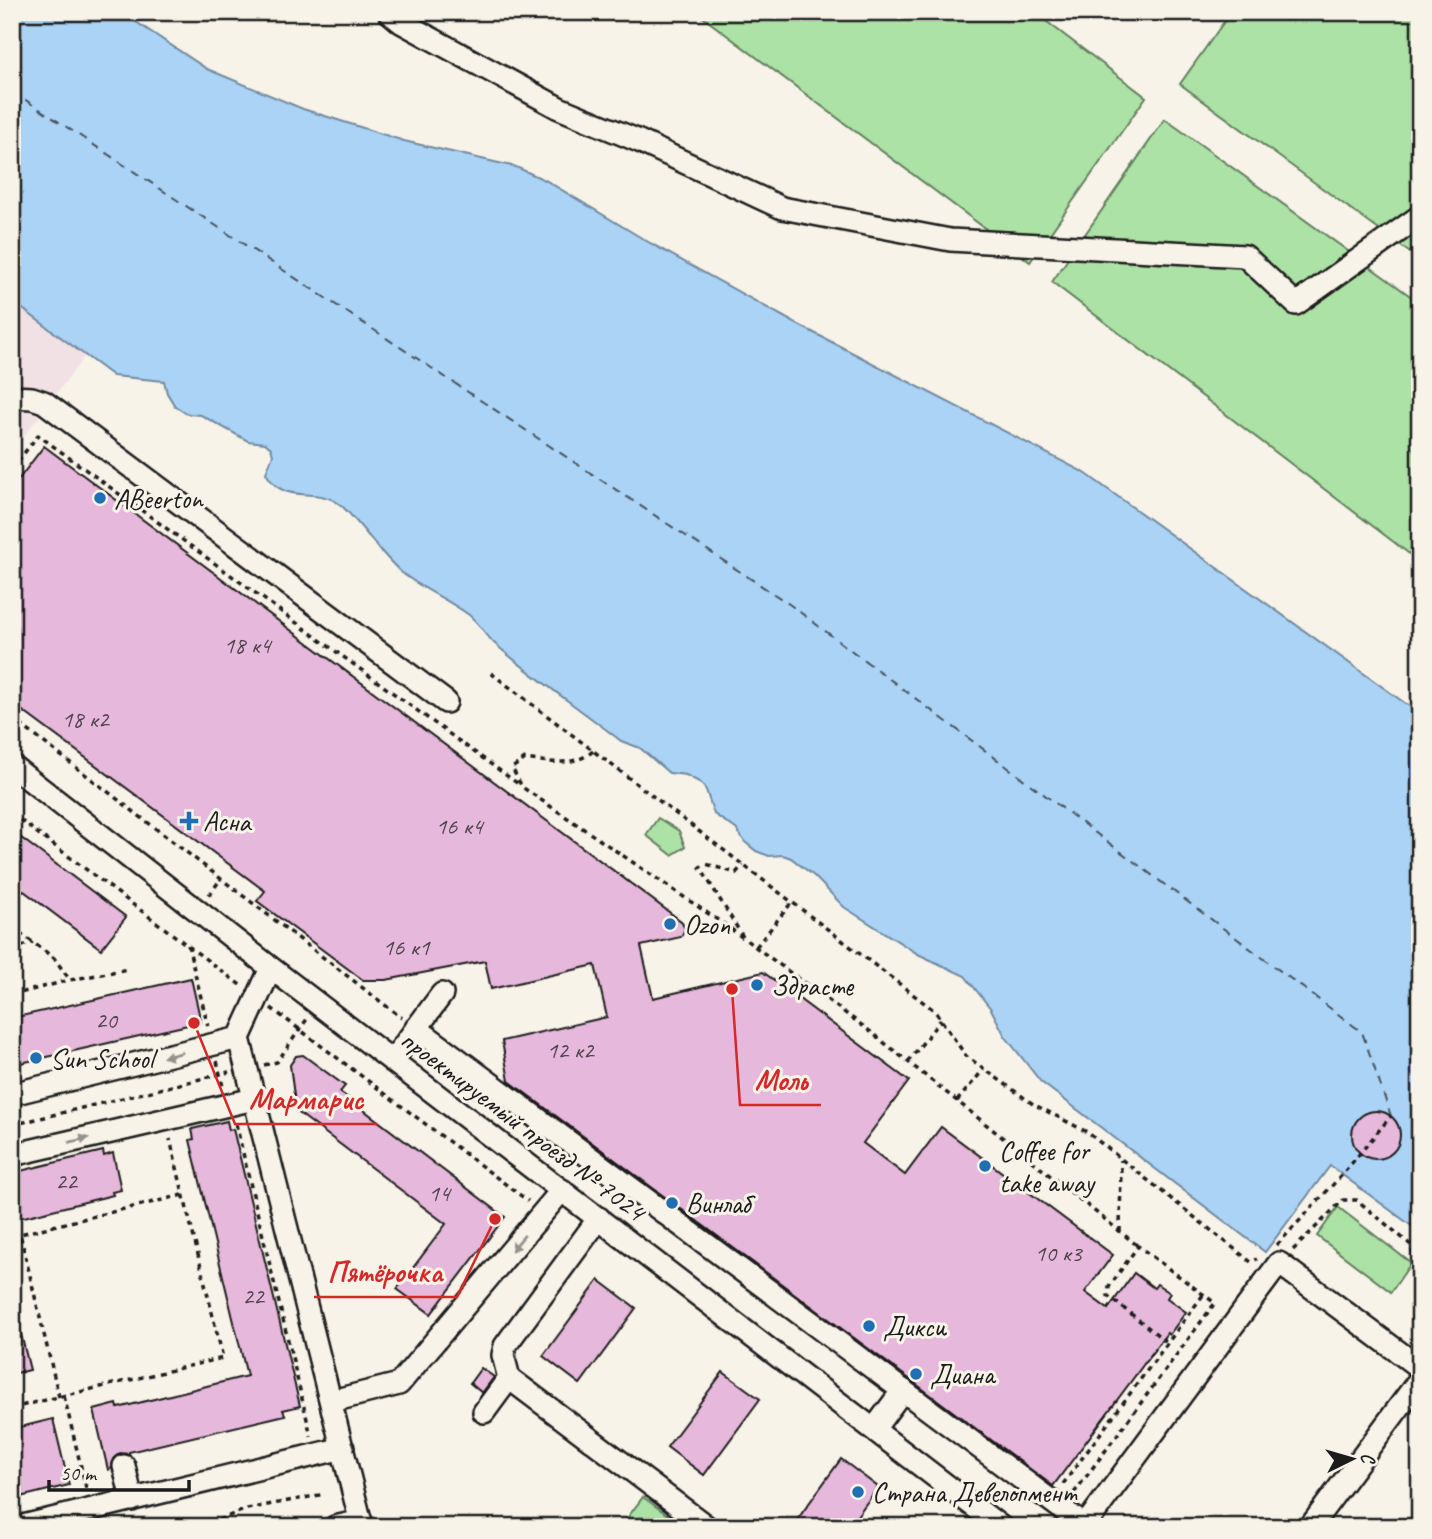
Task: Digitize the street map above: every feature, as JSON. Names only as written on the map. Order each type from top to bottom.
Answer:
[{"type":"street","points":[[389,12],[401,22],[559,108],[639,141],[782,208],[950,240],[1245,256],[1296,304],[1420,216]]},
{"type":"street","points":[[12,397],[44,402],[446,702]]},
{"type":"street","name":"проектируемый проезд № 7024","points":[[12,766],[271,968],[1001,1527]]},
{"type":"street","points":[[271,968],[239,1038],[361,1524],[335,1527]]},
{"type":"street","points":[[392,1061],[442,994]]},
{"type":"street","points":[[416,1028],[1085,1526],[1274,1253],[1420,1368]]},
{"type":"street","points":[[12,1094],[239,1038]]},
{"type":"street","points":[[12,1156],[254,1099]]},
{"type":"street","points":[[332,1401],[399,1384],[562,1190]]},
{"type":"street","points":[[598,1218],[505,1346],[503,1356],[509,1378],[716,1523]]},
{"type":"street","points":[[484,1412],[509,1378]]},
{"type":"street","points":[[1310,1527],[1420,1380]]},
{"type":"street","points":[[874,1429],[903,1391]]},
{"type":"street","points":[[19,1527],[343,1448]]},
{"type":"street","points":[[120,1467],[128,1500]]},
{"type":"path","points":[[12,470],[38,435],[522,787],[756,947],[908,1062],[1120,1232],[1215,1303],[1056,1505]]},
{"type":"path","points":[[491,673],[935,1011],[966,1056],[1033,1104],[1087,1132],[1251,1262],[1274,1253],[1343,1200],[1357,1200],[1420,1251]]},
{"type":"path","points":[[12,718],[369,995],[416,1028]]},
{"type":"path","points":[[522,787],[512,768],[525,758],[555,763],[585,758],[593,751]]},
{"type":"path","points":[[12,814],[543,1213]]},
{"type":"path","points":[[743,866],[736,873],[706,864],[699,867],[744,939]]},
{"type":"path","points":[[756,947],[792,902]]},
{"type":"path","points":[[12,927],[54,958],[70,980]]},
{"type":"path","points":[[12,950],[33,942]]},
{"type":"path","points":[[188,945],[209,1032]]},
{"type":"path","points":[[12,995],[70,980],[128,970]]},
{"type":"path","points":[[908,1062],[940,1019]]},
{"type":"path","points":[[12,1125],[277,1062],[299,1029]]},
{"type":"path","points":[[957,1101],[984,1069]]},
{"type":"path","points":[[227,1105],[234,1114],[316,1455]]},
{"type":"path","points":[[1274,1253],[1391,1116]]},
{"type":"path","points":[[12,1408],[223,1358],[166,1120]]},
{"type":"path","points":[[1120,1232],[1121,1159]]},
{"type":"path","points":[[87,1494],[20,1234],[183,1195]]},
{"type":"path","points":[[1411,1245],[1415,1261],[1420,1265]]},
{"type":"path","points":[[1138,1246],[1109,1287],[1108,1296],[1168,1343]]},
{"type":"path","points":[[1056,1505],[1203,1295]]},
{"type":"path","points":[[200,1527],[247,1509],[325,1494]]},
{"type":"path","points":[[716,1523],[736,1527]]},
{"type":"shaded area","points":[[12,301],[85,356],[12,452]]},
{"type":"green space","points":[[696,12],[1034,12],[1146,97],[1030,262]]},
{"type":"green space","points":[[1231,12],[1420,12],[1420,260],[1180,84]]},
{"type":"green space","points":[[1165,119],[1420,303],[1420,562],[1052,282]]},
{"type":"green space","points":[[658,818],[679,831],[685,847],[672,855],[646,835]]},
{"type":"green space","points":[[1338,1207],[1411,1263],[1391,1292],[1317,1236]]},
{"type":"green space","points":[[643,1497],[684,1527],[633,1527],[625,1521]]},
{"type":"water","points":[[12,12],[121,12],[207,69],[303,109],[404,141],[516,167],[545,180],[650,243],[793,322],[1085,473],[1420,714],[1420,1232],[1330,1166],[1265,1252],[1041,1082],[1005,1036],[991,1009],[965,976],[918,954],[844,907],[814,876],[791,858],[783,855],[769,856],[756,851],[736,829],[714,814],[701,783],[686,775],[669,773],[640,748],[621,741],[541,681],[494,643],[469,615],[401,572],[344,508],[324,497],[292,493],[274,484],[266,473],[273,455],[271,448],[265,443],[248,441],[201,415],[187,414],[175,406],[164,381],[113,376],[12,301]]},
{"type":"building","points":[[44,446],[681,921],[685,929],[681,937],[641,946],[653,998],[763,972],[909,1081],[863,1143],[905,1175],[941,1127],[1113,1255],[1085,1292],[1108,1309],[1134,1273],[1154,1288],[1157,1284],[1170,1293],[1167,1298],[1186,1312],[1169,1335],[1167,1333],[1053,1486],[509,1081],[502,1041],[607,1017],[595,965],[491,989],[485,961],[386,980],[363,980],[257,901],[265,891],[12,703],[12,488]]},
{"type":"building","points":[[12,831],[126,917],[101,949],[12,882]]},
{"type":"building","points":[[191,978],[201,1022],[12,1065],[12,1018]]},
{"type":"building","points":[[303,1055],[345,1086],[340,1092],[505,1217],[431,1314],[397,1289],[446,1224],[296,1111],[290,1065],[296,1056]]},
{"type":"building","points":[[1376,1111],[1393,1118],[1400,1135],[1393,1152],[1376,1159],[1359,1152],[1352,1135],[1359,1118]]},
{"type":"building","points":[[227,1121],[229,1130],[233,1129],[300,1406],[283,1410],[285,1415],[129,1454],[120,1453],[108,1470],[94,1410],[117,1404],[118,1408],[247,1376],[190,1140],[194,1139],[192,1129]]},
{"type":"building","points":[[103,1151],[104,1156],[113,1153],[121,1190],[112,1192],[113,1195],[12,1220],[12,1173]]},
{"type":"building","points":[[599,1280],[636,1308],[580,1384],[543,1356]]},
{"type":"building","points":[[18,1322],[30,1370],[12,1374],[12,1323]]},
{"type":"building","points":[[481,1368],[494,1377],[482,1393],[470,1383]]},
{"type":"building","points":[[723,1372],[760,1399],[704,1475],[667,1447]]},
{"type":"building","points":[[53,1419],[69,1485],[12,1499],[12,1429]]},
{"type":"building","points":[[841,1459],[878,1487],[849,1527],[792,1527]]},
{"type":"ferry route","points":[[12,91],[789,604],[1362,1032],[1391,1116]]},
{"type":"place","name":"ABeerton","points":[[100,498]]},
{"type":"place","name":"Асна","points":[[189,821]]},
{"type":"place","name":"Ozon","points":[[670,924]]},
{"type":"place","name":"Здрасте","points":[[757,985]]},
{"type":"place","name":"Моль","points":[[732,989]]},
{"type":"place","name":"Мармарис","points":[[194,1023]]},
{"type":"place","name":"Sun School","points":[[36,1058]]},
{"type":"place","name":"Coffee for take away","points":[[985,1166]]},
{"type":"place","name":"Винлаб","points":[[672,1203]]},
{"type":"place","name":"Пятёрочка","points":[[495,1219]]},
{"type":"place","name":"Дикси","points":[[869,1326]]},
{"type":"place","name":"Диана","points":[[916,1374]]},
{"type":"place","name":"Страна Девелопмент","points":[[858,1492]]}]
